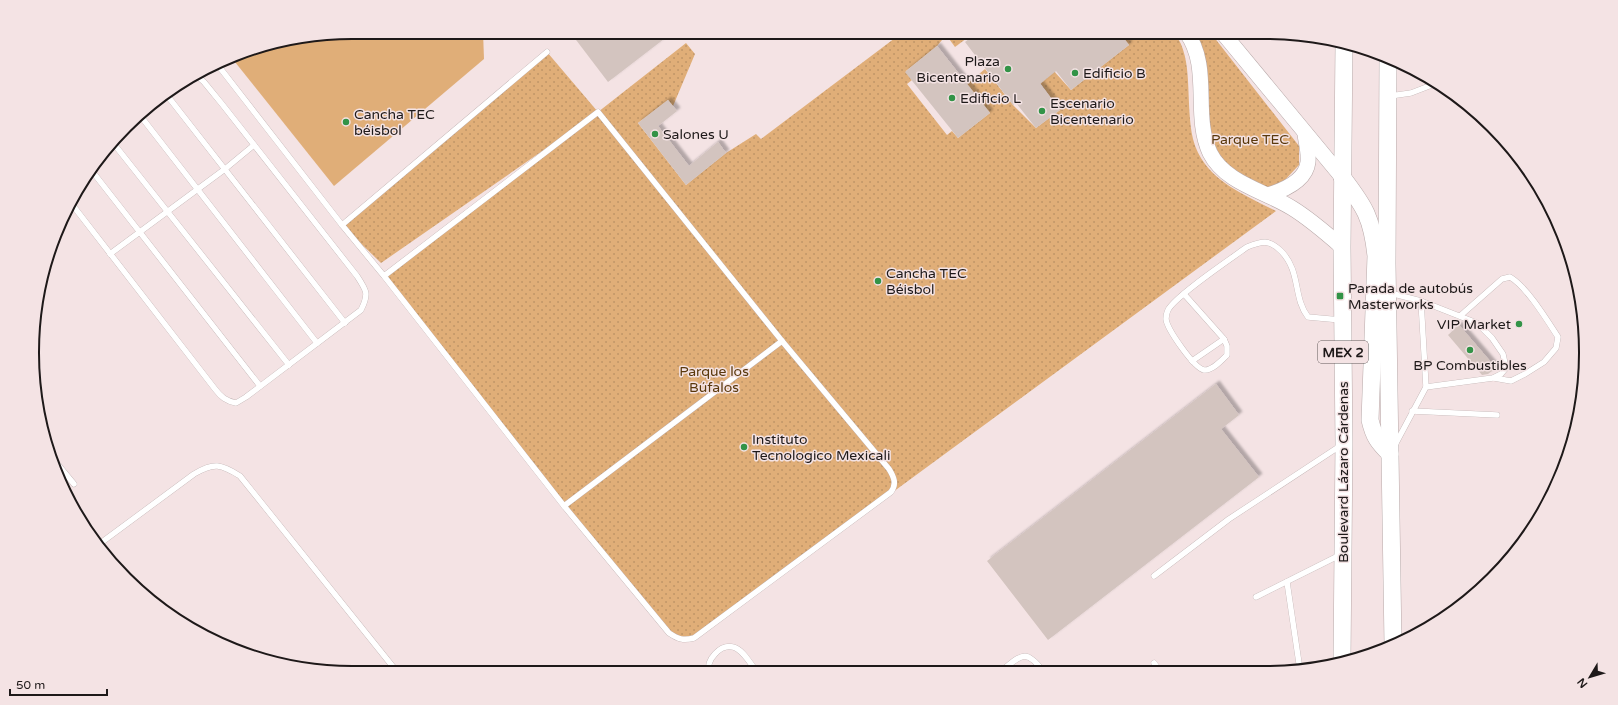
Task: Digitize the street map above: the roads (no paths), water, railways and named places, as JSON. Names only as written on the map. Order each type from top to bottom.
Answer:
[{"type":"main road","name":"Boulevard Lázaro Cárdenas","points":[[1342,656],[1344,553],[1342,320],[1344,49]]},
{"type":"main road","name":"MEX 2","points":[[1388,64],[1388,292],[1393,639]]},
{"type":"main road","points":[[1342,177],[1362,204],[1372,224],[1376,256],[1370,420],[1373,434],[1390,454]]},
{"type":"street","points":[[1190,39],[1195,49],[1199,64],[1203,131],[1210,153],[1222,169],[1232,177],[1303,215],[1342,247]]},
{"type":"street","points":[[1228,39],[1342,177]]},
{"type":"street","points":[[1268,195],[1289,186],[1306,169],[1308,163],[1308,152],[1304,133]]},
{"type":"lane","points":[[342,225],[547,52]]},
{"type":"lane","points":[[220,68],[564,506],[669,633],[681,640],[694,638],[891,492],[895,487],[895,482],[889,468],[782,341],[598,112],[384,276]]},
{"type":"lane","points":[[74,208],[222,398],[236,403],[361,310],[366,300],[366,291],[357,276],[200,79]]},
{"type":"lane","points":[[1388,97],[1411,93],[1430,86]]},
{"type":"lane","points":[[169,98],[345,323]]},
{"type":"lane","points":[[144,119],[317,343]]},
{"type":"lane","points":[[110,254],[225,169],[254,145]]},
{"type":"lane","points":[[116,147],[289,365]]},
{"type":"lane","points":[[95,174],[260,386]]},
{"type":"lane","points":[[1184,294],[1224,339],[1227,346],[1227,355],[1216,364],[1204,370],[1192,361],[1171,332],[1166,319],[1168,309],[1184,294],[1247,247],[1258,243],[1266,242],[1274,244],[1286,255],[1294,270],[1302,307],[1308,317],[1342,320]]},
{"type":"lane","points":[[1426,387],[1494,378],[1511,381],[1544,362],[1556,348],[1558,337],[1544,316],[1517,282],[1510,278],[1502,279],[1460,316]]},
{"type":"lane","points":[[1388,292],[1422,301],[1477,323],[1492,338],[1503,354],[1506,368],[1501,374],[1494,378]]},
{"type":"lane","points":[[1390,454],[1426,387],[1422,301]]},
{"type":"lane","points":[[1192,361],[1224,339]]},
{"type":"lane","points":[[564,506],[782,341]]},
{"type":"lane","points":[[1412,411],[1497,415]]},
{"type":"lane","points":[[1154,576],[1229,519],[1344,443]]},
{"type":"lane","points":[[103,541],[207,466],[227,468],[240,476],[392,666]]},
{"type":"lane","points":[[62,470],[74,484]]},
{"type":"lane","points":[[1256,597],[1344,553]]},
{"type":"lane","points":[[1287,582],[1299,664]]},
{"type":"lane","points":[[708,666],[711,658],[724,648],[734,647],[741,652],[752,666]]},
{"type":"lane","points":[[1007,666],[1020,656],[1029,656],[1039,666]]},
{"type":"place","name":"Plaza Bicentenario","points":[[1008,69]]},
{"type":"place","name":"Edificio B","points":[[1075,73]]},
{"type":"place","name":"Edificio L","points":[[952,98]]},
{"type":"place","name":"Escenario Bicentenario","points":[[1042,111]]},
{"type":"place","name":"Cancha TEC béisbol","points":[[346,122]]},
{"type":"place","name":"Salones U","points":[[655,134]]},
{"type":"place","name":"Cancha TEC Béisbol","points":[[878,281]]},
{"type":"place","name":"Parada de autobús Masterworks","points":[[1340,296]]},
{"type":"place","name":"VIP Market","points":[[1519,324]]},
{"type":"place","name":"BP Combustibles","points":[[1470,350]]},
{"type":"place","name":"Instituto Tecnologico Mexicali","points":[[744,447]]},
{"type":"park label","name":"Parque TEC","points":[[1250,139]]},
{"type":"park label","name":"Parque los Búfalos","points":[[714,380]]}]
